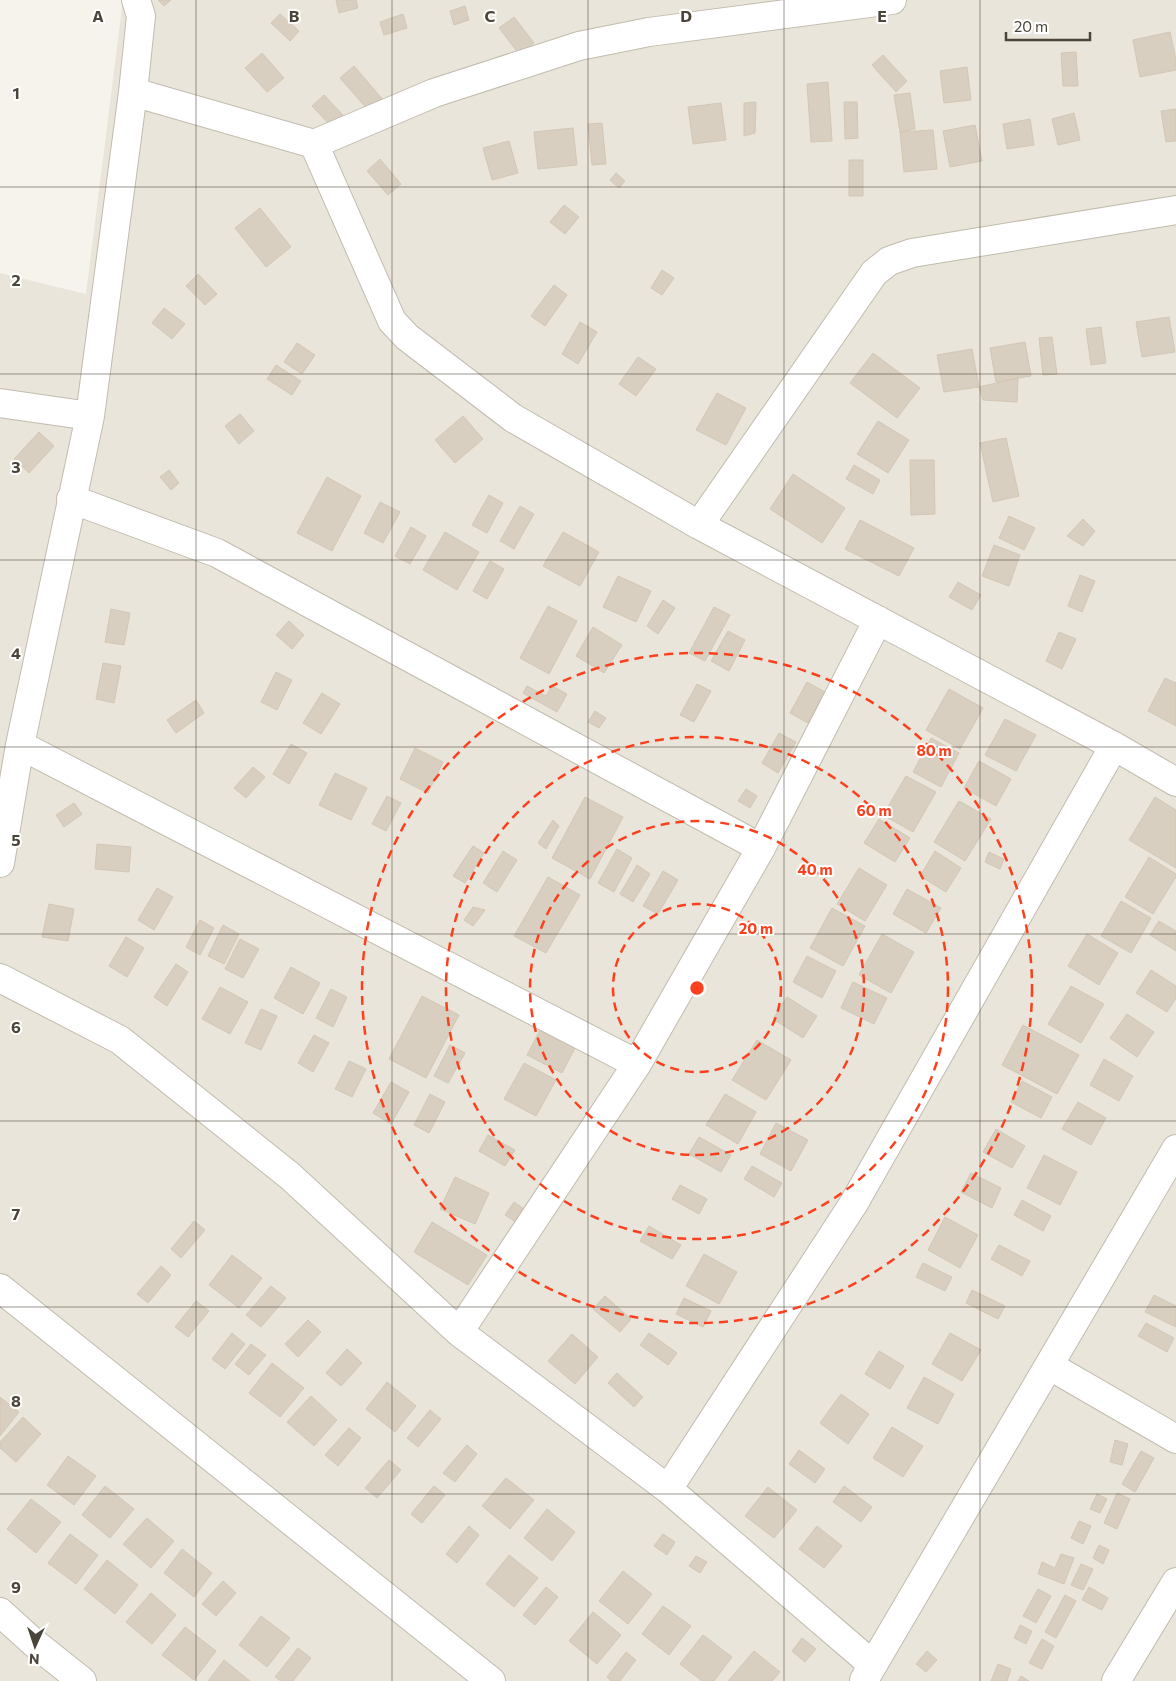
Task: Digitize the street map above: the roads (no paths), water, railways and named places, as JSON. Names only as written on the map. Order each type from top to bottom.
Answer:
[{"type":"street","points":[[0,864],[20,745],[90,416],[133,92],[141,16],[136,0]]},
{"type":"street","points":[[133,92],[314,144],[434,93],[579,46],[649,32],[892,0]]},
{"type":"street","points":[[314,144],[392,321],[407,337],[513,418],[699,525],[1114,746],[1176,782]]},
{"type":"street","points":[[699,525],[874,273],[889,261],[912,253],[1176,210]]},
{"type":"street","points":[[0,403],[90,416]]},
{"type":"street","points":[[72,499],[218,553],[761,848]]},
{"type":"street","points":[[459,1332],[637,1064],[761,848],[878,620]]},
{"type":"street","points":[[20,745],[637,1064]]},
{"type":"street","points":[[668,1489],[854,1203],[1114,746]]},
{"type":"street","points":[[0,978],[120,1040],[290,1176],[459,1332],[668,1489],[868,1673],[1050,1366],[1166,1192],[1176,1149]]},
{"type":"street","points":[[0,1288],[491,1681]]},
{"type":"street","points":[[1050,1366],[1176,1439]]},
{"type":"street","points":[[1116,1681],[1176,1582]]},
{"type":"street","points":[[0,1612],[33,1642],[82,1681]]}]
